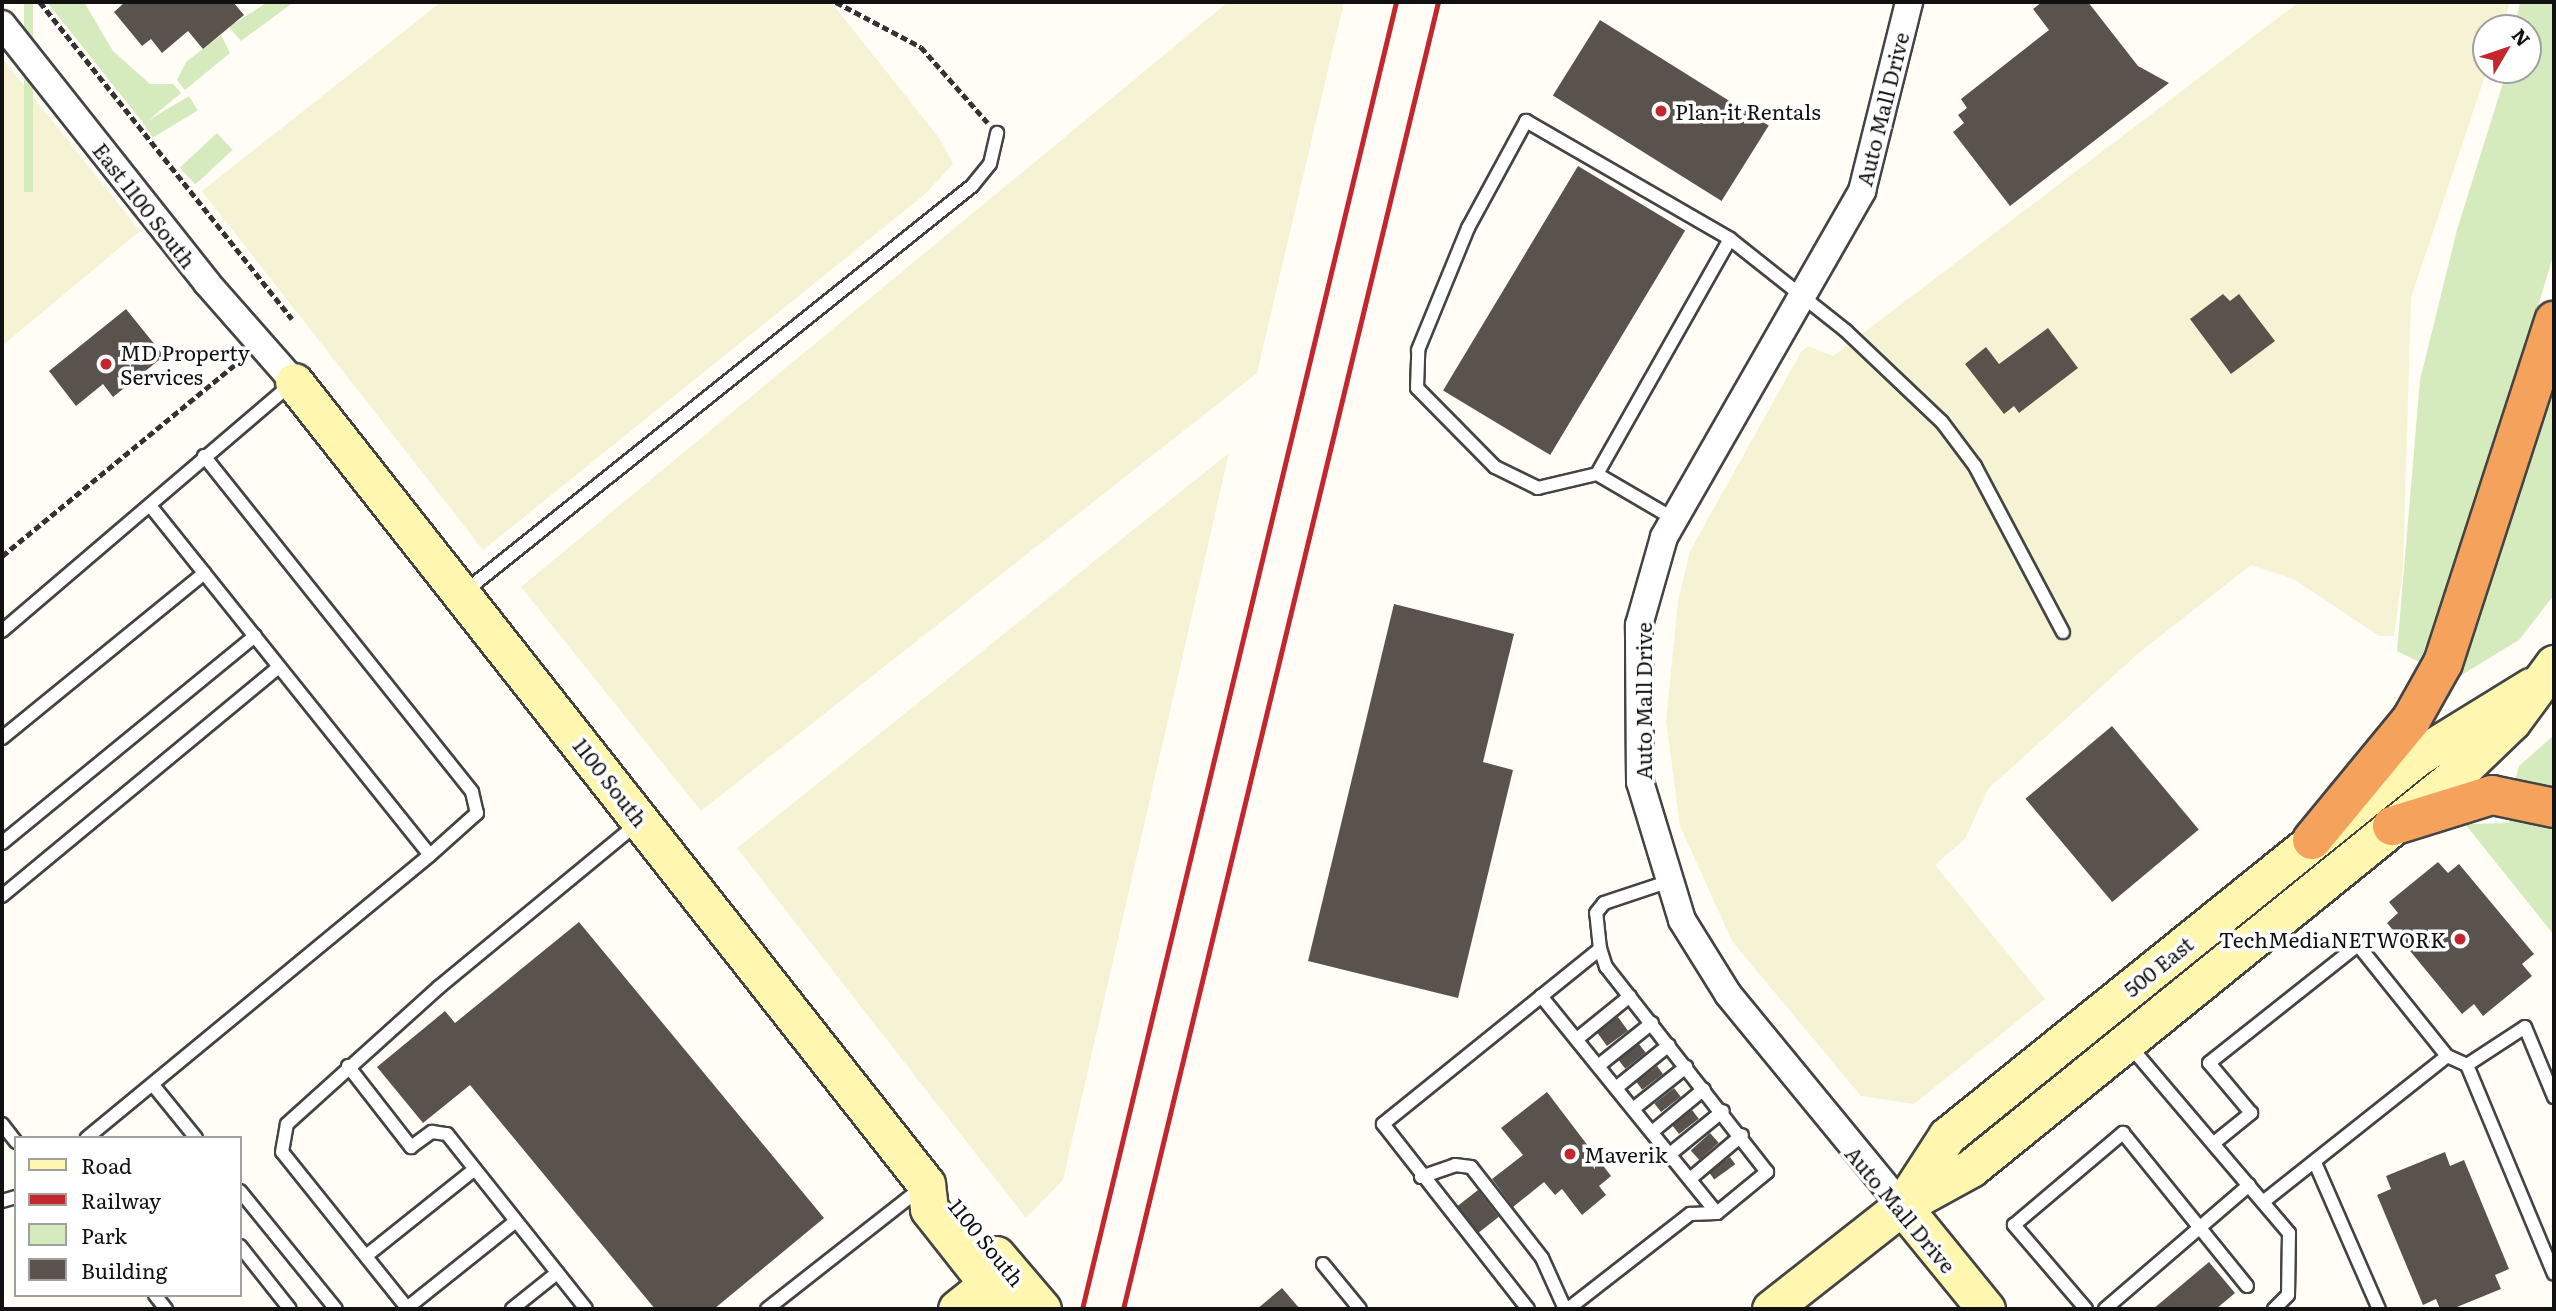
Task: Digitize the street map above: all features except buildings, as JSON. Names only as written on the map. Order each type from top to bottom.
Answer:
[{"type":"highway","points":[[2312,840],[2411,720],[2443,663],[2554,321]]},
{"type":"highway","points":[[2392,826],[2492,795],[2554,808]]},
{"type":"street","name":"Auto Mall Drive","points":[[1909,2],[1862,191],[1674,519],[1639,625],[1640,782],[1682,920],[1728,994],[1986,1309]]},
{"type":"street","name":"East 1100 South","points":[[2,24],[207,283],[294,382]]},
{"type":"street","name":"1100 South","points":[[294,382],[926,1184],[929,1209],[998,1297]]},
{"type":"street","name":"500 East","points":[[1902,1206],[1947,1136],[2312,840],[2446,736],[2551,674]]},
{"type":"street","name":"500 East","points":[[1771,1309],[1902,1206],[1971,1168],[2128,1044],[2479,755],[2551,674]]},
{"type":"street","name":"1100 South","points":[[926,1184],[946,1191],[1042,1309]]},
{"type":"street","points":[[957,1309],[998,1297]]},
{"type":"lane","points":[[1674,519],[1597,474],[1538,488],[1495,467],[1418,388],[1418,350],[1468,228],[1526,121],[1730,239],[1802,297],[1942,422],[1975,466],[2063,632]]},
{"type":"lane","points":[[463,594],[972,186],[990,164],[997,133]]},
{"type":"lane","points":[[1597,474],[1730,239]]},
{"type":"lane","points":[[2,631],[152,508],[204,456],[294,382]]},
{"type":"lane","points":[[90,1136],[477,813],[472,792],[204,456]]},
{"type":"lane","points":[[152,508],[430,855]]},
{"type":"lane","points":[[2,738],[204,573]]},
{"type":"lane","points":[[2,843],[255,636]]},
{"type":"lane","points":[[2,896],[279,667]]},
{"type":"lane","points":[[516,1221],[407,1308],[282,1152],[287,1124],[348,1066],[641,820]]},
{"type":"lane","points":[[1421,1177],[1455,1165],[1471,1167],[1542,1258],[1566,1309],[1690,1214],[1717,1213],[1766,1172],[1742,1135],[1630,996],[1600,949],[1596,913],[1604,903],[1670,881]]},
{"type":"lane","points":[[2214,1143],[2251,1113],[2209,1063],[2358,945],[2447,1056],[2467,1065],[2554,1274]]},
{"type":"lane","points":[[1528,1309],[1421,1177],[1383,1124],[1388,1116],[1600,949]]},
{"type":"lane","points":[[1541,996],[1717,1213]]},
{"type":"lane","points":[[1577,1039],[1630,996]]},
{"type":"lane","points":[[1598,1066],[1652,1023]]},
{"type":"lane","points":[[2467,1065],[2525,1027],[2554,1097]]},
{"type":"lane","points":[[2128,1044],[2289,1233],[2288,1295],[2274,1309]]},
{"type":"lane","points":[[1616,1088],[1669,1045]]},
{"type":"lane","points":[[2263,1202],[2316,1166],[2447,1056]]},
{"type":"lane","points":[[348,1066],[411,1147],[432,1132],[447,1134],[586,1309]]},
{"type":"lane","points":[[1633,1109],[1686,1067]]},
{"type":"lane","points":[[153,1085],[194,1136]]},
{"type":"lane","points":[[1652,1132],[1704,1088]]},
{"type":"lane","points":[[1670,1154],[1723,1111]]},
{"type":"lane","points":[[2,1124],[14,1139]]},
{"type":"lane","points":[[2086,1309],[2014,1225],[2123,1133],[2247,1286]]},
{"type":"lane","points":[[1690,1179],[1742,1135]]},
{"type":"lane","points":[[2316,1166],[2379,1309]]},
{"type":"lane","points":[[366,1256],[475,1169]]},
{"type":"lane","points":[[767,1309],[926,1184]]},
{"type":"lane","points":[[2105,1309],[2249,1185]]},
{"type":"lane","points":[[242,1193],[336,1309]]},
{"type":"lane","points":[[242,1249],[290,1309]]},
{"type":"lane","points":[[1324,1264],[1360,1309]]},
{"type":"lane","points":[[512,1309],[557,1273]]},
{"type":"path","points":[[40,2],[292,319]]},
{"type":"path","points":[[836,2],[921,47],[997,133]]},
{"type":"path","points":[[2,555],[245,356]]},
{"type":"shaded area","points":[[441,2],[831,2],[940,139],[953,164],[924,195],[483,550],[202,191]]},
{"type":"shaded area","points":[[1228,2],[1344,2],[1257,373],[701,811],[521,587]]},
{"type":"shaded area","points":[[2299,2],[2510,2],[2506,14],[2472,14],[2472,84],[2482,84],[2411,298],[2403,569],[2394,636],[2379,636],[2295,580],[2251,565],[2140,652],[1988,789],[1965,839],[1935,865],[2045,999],[1914,1104],[1861,1096],[1732,941],[1680,826],[1666,721],[1678,601],[1690,551],[1801,352],[1808,346],[1833,356]]},
{"type":"shaded area","points":[[2,58],[140,231],[2,346]]},
{"type":"shaded area","points":[[1229,453],[1063,1180],[1026,1218],[737,848]]},
{"type":"green space","points":[[24,2],[33,2],[33,192],[24,192]]},
{"type":"green space","points":[[47,2],[84,2],[113,51],[150,84],[173,84],[181,93],[144,124]]},
{"type":"green space","points":[[268,2],[294,2],[241,41],[229,27]]},
{"type":"green space","points":[[2520,2],[2554,2],[2554,253],[2458,572],[2419,662],[2397,651],[2420,380],[2457,230],[2503,84],[2542,84],[2542,14],[2518,14]]},
{"type":"green space","points":[[221,35],[230,53],[185,90],[177,80],[186,62]]},
{"type":"green space","points":[[189,96],[198,111],[152,138],[144,123]]},
{"type":"green space","points":[[217,133],[233,150],[195,185],[180,168]]},
{"type":"green space","points":[[2554,350],[2554,595],[2519,640],[2460,676],[2453,674]]},
{"type":"green space","points":[[2554,735],[2554,796],[2514,784],[2519,766]]},
{"type":"green space","points":[[2511,812],[2554,829],[2554,935],[2465,824],[2509,823]]},
{"type":"railway","points":[[1082,1309],[1396,2]]},
{"type":"railway","points":[[1123,1309],[1438,2]]},
{"type":"place","name":"Plan-it Rentals","points":[[1661,111]]},
{"type":"place","name":"MD Property Services","points":[[106,364]]},
{"type":"place","name":"TechMediaNETWORK","points":[[2460,939]]},
{"type":"place","name":"Maverik","points":[[1570,1154]]}]
